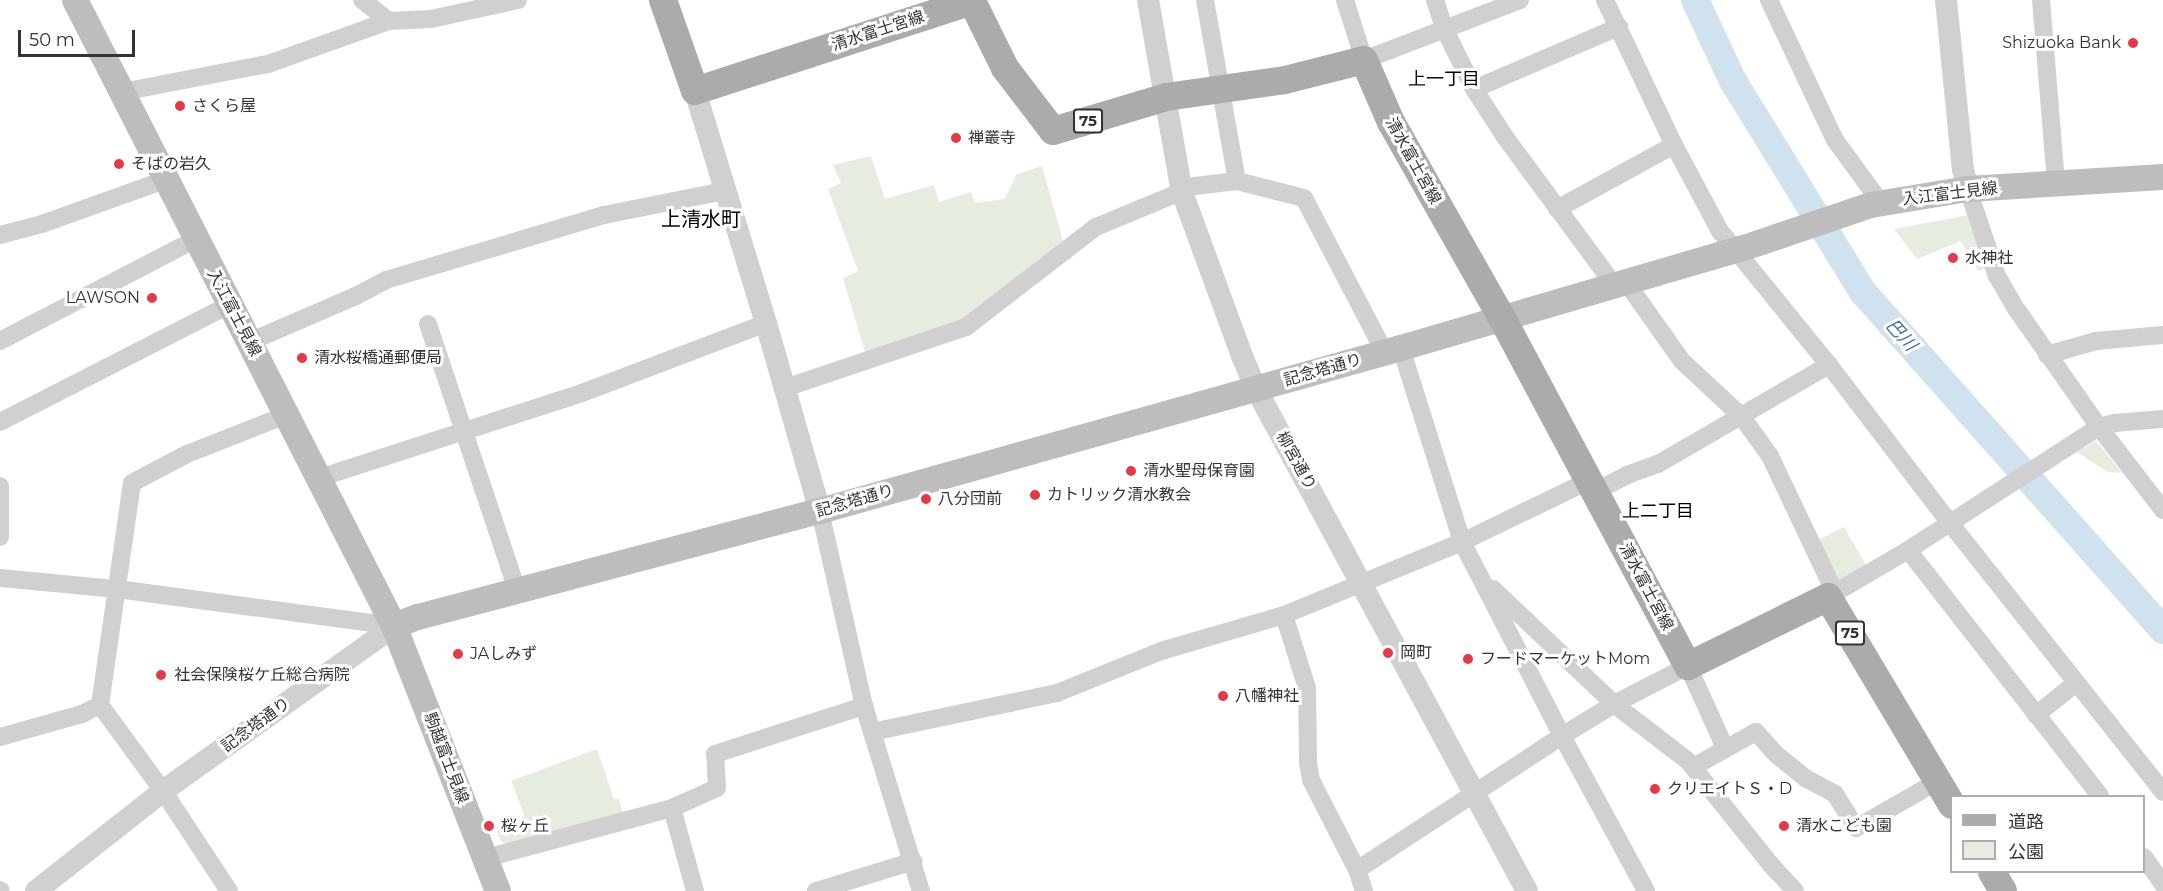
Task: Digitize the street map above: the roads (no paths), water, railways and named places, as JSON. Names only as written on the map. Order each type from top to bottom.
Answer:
[{"type":"main road","name":"入江富士見線","points":[[75,0],[394,626]]},
{"type":"main road","points":[[663,0],[695,91]]},
{"type":"main road","name":"清水富士宮線","points":[[695,91],[972,0],[1005,68],[1053,131],[1166,97],[1285,80],[1364,60],[1391,122],[1502,318],[1688,666]]},
{"type":"main road","name":"入江富士見線","points":[[1739,249],[1876,204],[1968,189],[2163,177]]},
{"type":"main road","name":"記念塔通り","points":[[394,626],[418,617],[820,511],[1393,351],[1739,249]]},
{"type":"main road","points":[[1688,666],[1832,595]]},
{"type":"main road","name":"75","points":[[1832,595],[1945,793]]},
{"type":"main road","name":"駒越富士見線","points":[[394,626],[498,891]]},
{"type":"main road","points":[[1993,873],[2003,891]]},
{"type":"street","points":[[362,0],[389,21]]},
{"type":"street","points":[[122,92],[268,64],[389,21],[431,19],[518,0]]},
{"type":"street","name":"柳宮通り","points":[[1148,0],[1182,192],[1256,389],[1363,584],[1472,793],[1527,891]]},
{"type":"street","points":[[1205,0],[1237,181]]},
{"type":"street","points":[[1345,0],[1364,60],[1520,0]]},
{"type":"street","points":[[1434,0],[1444,28],[1474,89],[1557,209],[1682,361],[1742,417],[1784,480],[1832,595],[1908,550],[2099,428],[2114,423],[2163,419]]},
{"type":"street","points":[[1605,0],[1674,145],[1720,231],[1739,249],[2163,792]]},
{"type":"street","points":[[1769,0],[1835,140],[1876,204]]},
{"type":"street","points":[[1946,0],[1963,169],[1997,276],[2047,355],[2099,428],[2163,510]]},
{"type":"street","points":[[2041,0],[2056,184]]},
{"type":"street","points":[[1474,89],[1618,27]]},
{"type":"street","points":[[695,91],[766,323],[820,511],[864,706],[914,861],[921,891]]},
{"type":"street","points":[[1557,209],[1674,145]]},
{"type":"street","points":[[0,235],[42,224],[165,180]]},
{"type":"street","points":[[785,388],[966,327],[1096,227],[1196,186],[1237,181],[1304,198],[1393,351],[1462,542],[1562,736],[1647,891]]},
{"type":"street","points":[[249,342],[356,296],[386,280],[604,214],[724,190]]},
{"type":"street","points":[[0,341],[196,239]]},
{"type":"street","points":[[0,422],[229,305]]},
{"type":"street","points":[[319,478],[582,393],[766,323]]},
{"type":"street","points":[[428,324],[517,590]]},
{"type":"street","points":[[2047,355],[2096,341],[2163,335]]},
{"type":"street","points":[[872,732],[1057,693],[1161,651],[1284,615],[1363,584],[1593,485],[1658,464],[1829,365]]},
{"type":"street","points":[[229,891],[163,791],[100,705],[132,483],[187,454],[286,415]]},
{"type":"street","points":[[0,486],[0,537]]},
{"type":"street","points":[[1908,550],[2099,795]]},
{"type":"street","points":[[0,578],[117,589],[394,626]]},
{"type":"street","points":[[1482,580],[1614,704],[1693,768],[1771,865],[1795,891]]},
{"type":"street","points":[[1284,615],[1307,688],[1308,763],[1311,780],[1358,870],[1364,891]]},
{"type":"street","name":"記念塔通り","points":[[40,890],[163,791],[394,626]]},
{"type":"street","points":[[1358,870],[1562,736],[1614,704],[1688,666],[1725,748]]},
{"type":"street","points":[[2036,714],[2076,683]]},
{"type":"street","points":[[0,737],[82,714],[100,705]]},
{"type":"street","points":[[486,858],[672,808],[717,788],[715,754],[864,706]]},
{"type":"street","points":[[1693,768],[1756,732],[1777,755],[1807,779],[1835,794],[1856,828],[1945,793]]},
{"type":"street","points":[[672,808],[695,891]]},
{"type":"street","points":[[2145,858],[2163,884]]},
{"type":"street","points":[[816,891],[914,861]]},
{"type":"waterway","name":"巴川","points":[[1695,0],[1733,81],[1863,292],[2163,630]]},
{"type":"place","name":"Shizuoka Bank","points":[[2133,43]]},
{"type":"place","name":"さくら屋","points":[[180,106]]},
{"type":"place","name":"禅叢寺","points":[[956,138]]},
{"type":"place","name":"そばの岩久","points":[[119,164]]},
{"type":"place","name":"水神社","points":[[1953,258]]},
{"type":"place","name":"LAWSON","points":[[152,298]]},
{"type":"place","name":"清水桜橋通郵便局","points":[[302,358]]},
{"type":"place","name":"清水聖母保育園","points":[[1131,471]]},
{"type":"place","name":"カトリック清水教会","points":[[1035,495]]},
{"type":"place","name":"八分団前","points":[[926,499]]},
{"type":"place","name":"岡町","points":[[1388,653]]},
{"type":"place","name":"JAしみず","points":[[458,654]]},
{"type":"place","name":"フードマーケットMom","points":[[1468,659]]},
{"type":"place","name":"社会保険桜ケ丘総合病院","points":[[161,675]]},
{"type":"place","name":"八幡神社","points":[[1223,696]]},
{"type":"place","name":"クリエイトＳ・D","points":[[1655,789]]},
{"type":"place","name":"桜ヶ丘","points":[[489,826]]},
{"type":"place","name":"清水こども園","points":[[1784,826]]},
{"type":"district","name":"上一丁目","points":[[1444,79]]},
{"type":"district","name":"上清水町","points":[[701,219]]},
{"type":"district","name":"上二丁目","points":[[1658,511]]}]
